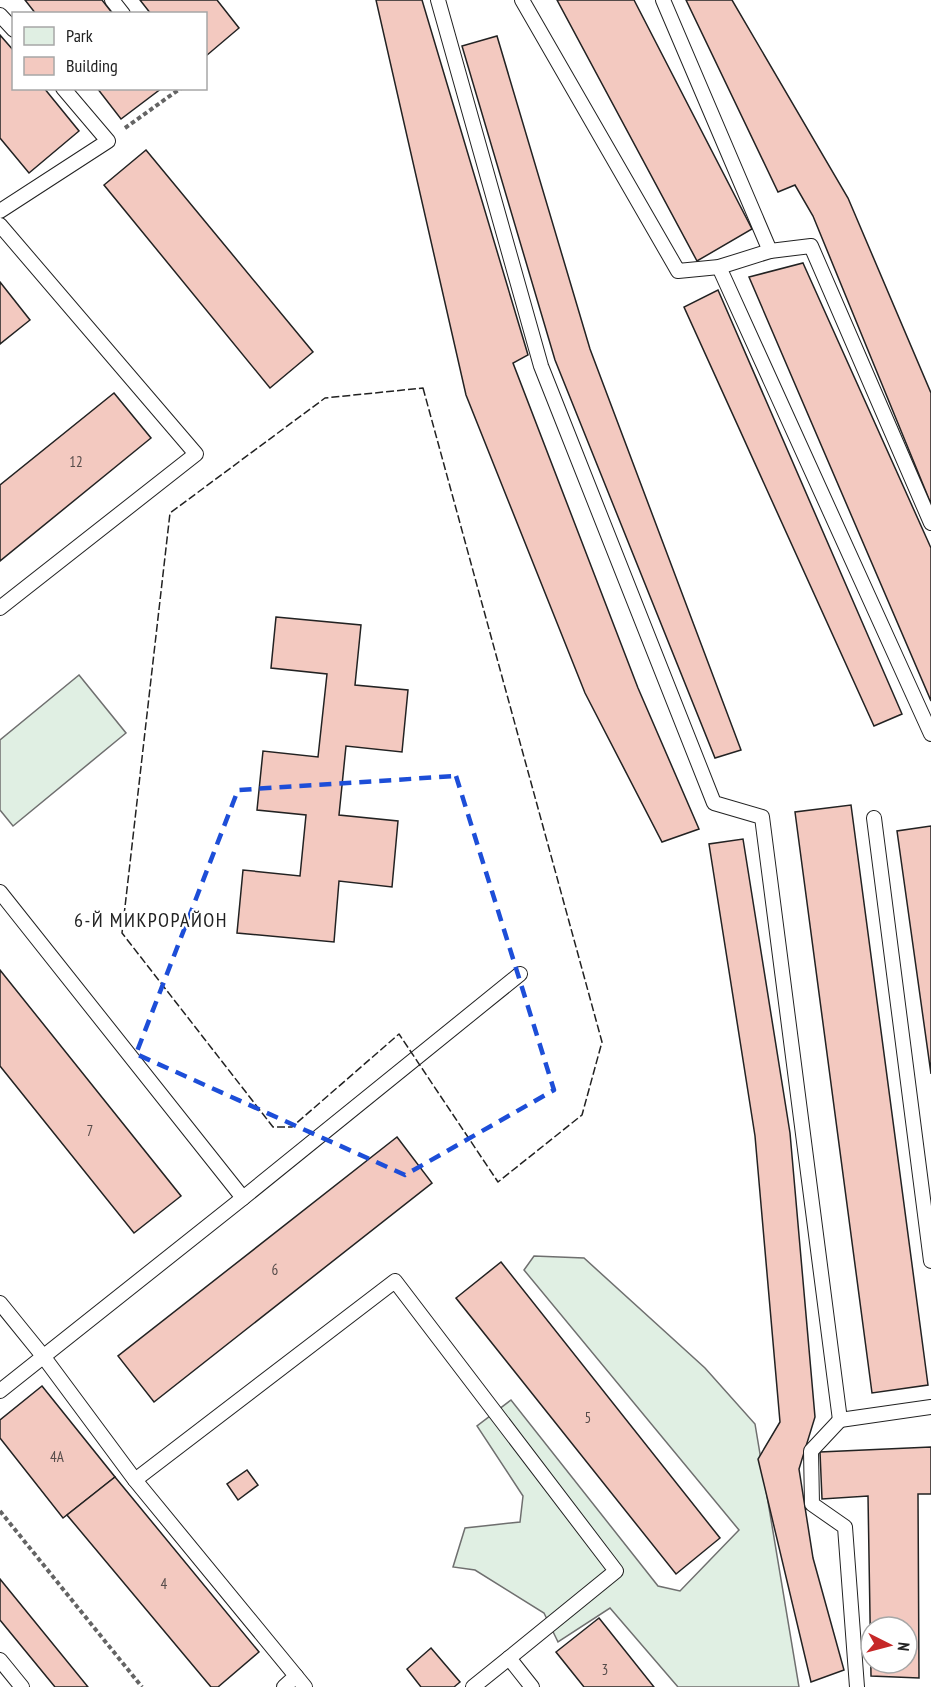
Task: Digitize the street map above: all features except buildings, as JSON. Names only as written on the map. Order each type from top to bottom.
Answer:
[{"type":"lane","points":[[112,0],[121,12]]},
{"type":"lane","points":[[438,0],[541,366],[627,584],[714,803],[762,817],[840,1420]]},
{"type":"lane","points":[[522,0],[678,271],[719,267],[770,250],[811,246],[931,523]]},
{"type":"lane","points":[[663,0],[770,250]]},
{"type":"lane","points":[[0,15],[12,28]]},
{"type":"lane","points":[[0,211],[108,141],[65,90]]},
{"type":"lane","points":[[0,225],[196,454],[0,608]]},
{"type":"lane","points":[[719,267],[929,734],[931,734]]},
{"type":"lane","points":[[874,818],[931,1261]]},
{"type":"lane","points":[[0,892],[243,1198]]},
{"type":"lane","points":[[0,1391],[520,974]]},
{"type":"lane","points":[[135,1480],[395,1281],[616,1571],[474,1687]]},
{"type":"lane","points":[[0,1303],[43,1356],[135,1480],[300,1682],[284,1687]]},
{"type":"lane","points":[[856,1687],[845,1527],[812,1504],[811,1451],[840,1420],[931,1407]]},
{"type":"lane","points":[[509,1658],[532,1687]]},
{"type":"lane","points":[[0,1660],[22,1687]]},
{"type":"path","points":[[108,141],[178,90]]},
{"type":"path","points":[[0,1511],[142,1687]]},
{"type":"highlighted area","points":[[456,776],[554,1090],[405,1175],[136,1054],[238,790]]},
{"type":"green space","points":[[79,675],[126,733],[13,826],[0,810],[0,740]]},
{"type":"green space","points":[[534,1256],[584,1258],[705,1368],[755,1424],[799,1687],[678,1687],[610,1608],[558,1642],[544,1613],[475,1570],[453,1567],[465,1528],[520,1522],[523,1496],[477,1426],[511,1400],[658,1586],[680,1591],[739,1530],[524,1270]]},
{"type":"fence","points":[[423,388],[602,1042],[582,1115],[498,1182],[399,1034],[292,1127],[273,1127],[122,933],[170,513],[325,398],[423,388]]},
{"type":"district","name":"6-Й МИКРОРАЙОН","points":[[151,920]]}]
